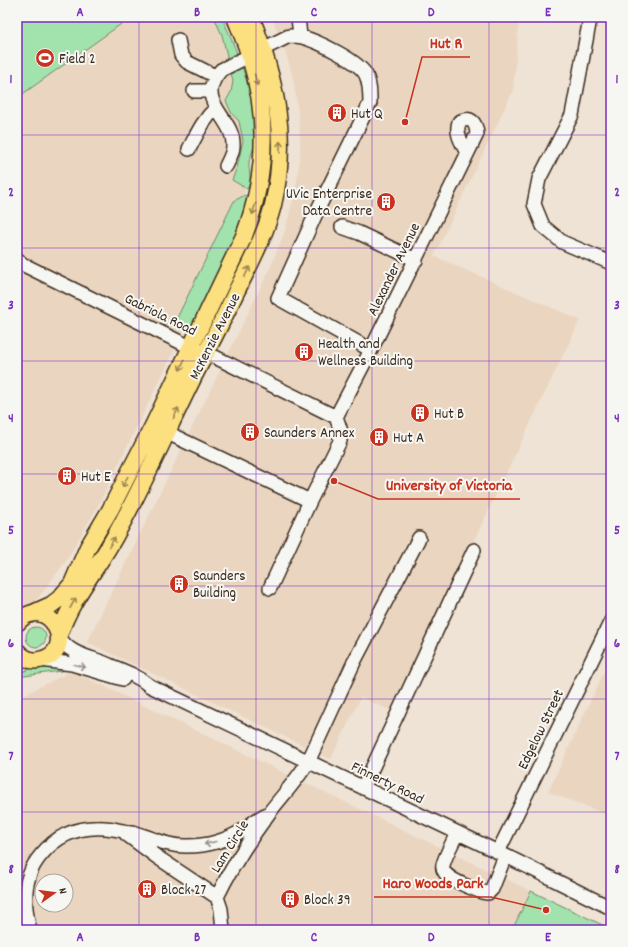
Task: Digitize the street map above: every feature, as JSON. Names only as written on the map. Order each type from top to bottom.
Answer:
[{"type":"main road","name":"McKenzie Avenue","points":[[17,669],[52,654],[57,646],[59,636],[73,603],[115,537],[258,247],[269,218],[276,192],[280,153],[280,125],[274,85],[256,52],[234,17]]},
{"type":"main road","name":"McKenzie Avenue","points":[[24,616],[51,605],[59,599],[72,584],[88,547],[110,510],[153,426],[244,236],[255,205],[259,188],[264,150],[262,112],[257,84],[256,52],[251,17]]},
{"type":"main road","points":[[24,616],[41,614],[50,618],[56,626],[59,636]]},
{"type":"main road","points":[[17,651],[27,659],[40,660]]},
{"type":"street","points":[[298,17],[300,36]]},
{"type":"street","points":[[592,17],[589,24],[572,115],[540,179],[534,204],[543,226],[562,242],[611,263]]},
{"type":"street","points":[[226,166],[234,145],[230,129],[216,108],[211,92],[215,76],[221,70],[289,36],[300,36],[331,50],[361,69],[365,74],[369,82],[370,103],[318,209],[278,298],[371,350]]},
{"type":"street","points":[[178,40],[182,54],[187,62],[215,76]]},
{"type":"street","points":[[194,91],[211,92]]},
{"type":"street","points":[[189,149],[201,125],[216,108]]},
{"type":"street","name":"Alexander Avenue","points":[[336,417],[416,260],[477,134],[474,122],[464,120],[459,122],[458,133],[467,153]]},
{"type":"street","points":[[342,227],[416,260]]},
{"type":"street","name":"Gabriola Road","points":[[19,266],[190,347],[215,357],[336,417]]},
{"type":"street","points":[[270,588],[310,501],[340,441],[340,428],[336,417]]},
{"type":"street","points":[[168,432],[310,501]]},
{"type":"street","name":"Lam Circle","points":[[217,898],[237,860],[269,813],[308,762],[354,662],[418,538]]},
{"type":"street","points":[[363,788],[474,550]]},
{"type":"street","name":"Edgelow Street","points":[[457,833],[442,866],[443,872],[448,877],[482,892],[488,893],[492,889],[501,854],[611,621]]},
{"type":"street","name":"Finnerty Road","points":[[59,636],[65,645],[74,652],[108,664],[140,678],[150,686],[611,908]]},
{"type":"street","name":"Finnerty Road","points":[[40,660],[72,664],[104,672],[138,684],[150,686]]},
{"type":"street","name":"Lam Circle","points":[[30,930],[24,905],[24,893],[31,869],[45,849],[62,836],[79,829],[106,828],[123,832],[131,832],[165,843],[187,846],[201,845],[230,837],[269,813]]},
{"type":"street","name":"Lam Circle","points":[[123,832],[217,898],[221,909],[223,930]]},
{"type":"street","points":[[157,857],[165,843]]},
{"type":"shaded area","points":[[17,17],[219,17],[251,139],[250,163],[246,186],[242,203],[230,237],[98,506],[66,561],[17,626]]},
{"type":"shaded area","points":[[272,17],[521,17],[519,21],[513,91],[434,256],[580,320],[392,711],[361,697],[331,759],[87,642],[271,266],[286,228],[296,187],[300,157],[300,135],[293,78]]},
{"type":"shaded area","points":[[611,657],[611,816],[548,792]]},
{"type":"shaded area","points":[[72,671],[531,891],[512,930],[17,930],[17,704],[25,694]]},
{"type":"green space","name":"Field 2","points":[[17,17],[131,17],[17,98]]},
{"type":"green space","points":[[214,17],[222,17],[241,63],[250,95],[253,111],[254,144],[249,162],[250,183],[247,189],[232,180],[237,167],[243,141],[239,121],[232,114],[226,101],[231,92],[233,81],[222,35]]},
{"type":"green space","points":[[245,195],[252,197],[244,220],[195,322],[187,327],[175,322],[234,201]]},
{"type":"green space","points":[[36,627],[43,630],[46,637],[43,644],[36,647],[29,644],[26,637],[29,630]]},
{"type":"green space","points":[[37,666],[68,670],[17,677],[17,674]]},
{"type":"green space","points":[[531,891],[611,929],[611,930],[512,930]]},
{"type":"place","name":"Field 2","points":[[45,58]]},
{"type":"place","name":"Hut Q","points":[[337,113]]},
{"type":"place","name":"Hut R","points":[[405,122]]},
{"type":"place","name":"UVic Enterprise Data Centre","points":[[386,202]]},
{"type":"place","name":"Health and Wellness Building","points":[[304,352]]},
{"type":"place","name":"Hut B","points":[[420,413]]},
{"type":"place","name":"Saunders Annex","points":[[250,432]]},
{"type":"place","name":"Hut A","points":[[379,437]]},
{"type":"place","name":"Hut E","points":[[67,476]]},
{"type":"place","name":"University of Victoria","points":[[334,481]]},
{"type":"place","name":"Saunders Building","points":[[179,584]]},
{"type":"place","name":"Block 27","points":[[147,889]]},
{"type":"place","name":"Block 39","points":[[290,899]]},
{"type":"place","name":"Haro Woods Park","points":[[546,910]]}]
